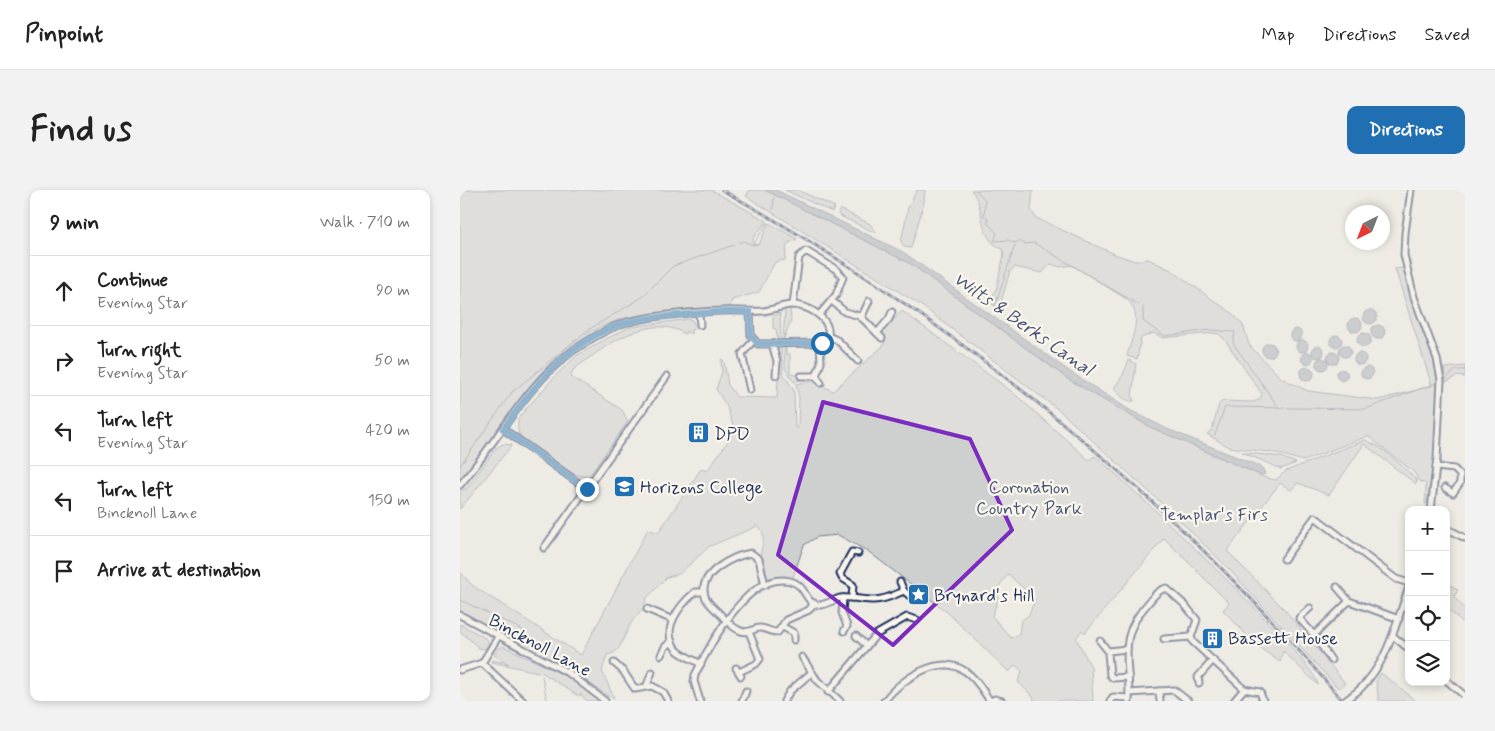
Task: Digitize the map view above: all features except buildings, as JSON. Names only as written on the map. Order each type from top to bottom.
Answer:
[{"type":"street","points":[[1411,190],[1405,230],[1404,255],[1414,297],[1437,359],[1441,382],[1436,467],[1431,506]]},
{"type":"street","points":[[793,305],[799,257],[806,251],[843,276],[836,295],[819,315]]},
{"type":"street","points":[[832,301],[845,312],[861,318],[882,338]]},
{"type":"street","points":[[861,318],[869,301]]},
{"type":"street","points":[[460,485],[543,378],[577,348],[624,323],[720,311],[750,312],[793,305],[807,308],[819,315],[828,327],[828,336],[820,343],[758,344],[753,340]]},
{"type":"street","points":[[750,312],[753,340],[742,354],[745,383],[750,390]]},
{"type":"street","points":[[877,332],[889,319],[892,312]]},
{"type":"street","points":[[699,313],[700,326]]},
{"type":"street","points":[[828,336],[837,340],[858,361]]},
{"type":"street","points":[[816,376],[821,363],[820,343]]},
{"type":"street","points":[[772,344],[777,361],[776,375]]},
{"type":"street","points":[[544,548],[666,376]]},
{"type":"street","points":[[801,376],[816,376]]},
{"type":"street","points":[[816,376],[821,383]]},
{"type":"street","points":[[503,429],[587,489]]},
{"type":"street","points":[[1436,467],[1454,469],[1460,475],[1460,483],[1452,493],[1445,488]]},
{"type":"street","points":[[1284,560],[1315,517],[1396,579],[1405,583]]},
{"type":"street","points":[[1450,530],[1465,538]]},
{"type":"street","points":[[848,546],[855,552],[840,574],[842,578],[853,585],[852,598]]},
{"type":"street","points":[[765,585],[759,559],[751,553],[735,556],[720,565],[707,581],[704,592],[708,602],[726,620],[740,631],[749,632],[760,628],[776,633],[788,620],[809,610],[814,604]]},
{"type":"street","points":[[700,701],[694,678],[716,633],[747,598],[765,585],[781,580],[792,581],[803,588],[814,604],[821,605],[843,598],[881,600],[904,591]]},
{"type":"street","points":[[900,582],[904,591],[910,596]]},
{"type":"street","points":[[1129,697],[1126,649],[1133,621],[1159,590],[1164,588],[1175,594],[1196,618],[1197,624],[1191,637],[1193,642],[1244,689],[1259,692],[1263,701]]},
{"type":"street","points":[[1337,588],[1349,601],[1399,619]]},
{"type":"street","points":[[701,664],[679,652],[672,641],[670,632],[673,620],[682,605],[694,593],[704,592]]},
{"type":"street","points":[[1345,701],[1374,674],[1394,636],[1406,596]]},
{"type":"street","points":[[843,598],[842,613],[850,626],[844,631]]},
{"type":"street","points":[[1314,634],[1349,601]]},
{"type":"street","points":[[1310,608],[1299,618],[1314,634],[1331,660]]},
{"type":"street","points":[[647,609],[673,620]]},
{"type":"street","name":"Bincknoll Lane","points":[[460,615],[570,674],[606,701]]},
{"type":"street","points":[[828,692],[877,634],[891,624],[907,618],[917,620]]},
{"type":"street","points":[[783,627],[794,633]]},
{"type":"street","points":[[794,633],[801,630]]},
{"type":"street","points":[[739,672],[756,664],[760,659],[749,632]]},
{"type":"street","points":[[794,633],[794,640]]},
{"type":"street","points":[[856,636],[866,646]]},
{"type":"street","points":[[1394,636],[1405,646]]},
{"type":"street","points":[[460,670],[482,663],[498,637]]},
{"type":"street","points":[[1164,639],[1191,637]]},
{"type":"street","points":[[1100,640],[1108,651],[1110,675],[1114,678],[1129,677]]},
{"type":"street","points":[[661,655],[665,646],[672,641]]},
{"type":"street","points":[[1108,651],[1126,649]]},
{"type":"street","points":[[802,657],[811,673],[828,692],[840,701]]},
{"type":"street","points":[[1198,683],[1198,676],[1213,660]]},
{"type":"street","points":[[482,663],[523,701]]},
{"type":"street","points":[[614,663],[623,671],[635,689],[647,685],[663,692],[668,701]]},
{"type":"street","points":[[884,701],[914,676],[944,665],[958,667],[967,672],[990,701],[995,699],[1002,701]]},
{"type":"street","points":[[647,685],[652,672]]},
{"type":"street","points":[[784,701],[790,691],[811,673]]},
{"type":"street","points":[[1191,676],[1198,676]]},
{"type":"street","points":[[1450,683],[1465,696]]},
{"type":"street","points":[[1234,701],[1244,689]]},
{"type":"street","points":[[1108,700],[1174,690],[1188,701]]},
{"type":"street","points":[[742,701],[746,691]]},
{"type":"street","points":[[1159,691],[1160,701]]},
{"type":"highlighted area","points":[[823,402],[970,439],[1012,530],[893,645],[778,555]]},
{"type":"green space","points":[[460,190],[711,190],[767,221],[753,238],[753,245],[759,244],[769,223],[797,239],[787,244],[785,260],[775,262],[759,292],[732,300],[730,307],[686,309],[686,311],[634,316],[618,320],[591,332],[567,348],[528,389],[460,482]]},
{"type":"green space","name":"Templar's Firs","points":[[750,190],[765,190],[911,264],[1068,379],[1150,427],[1266,478],[1276,480],[1286,471],[1365,440],[1379,447],[1393,458],[1417,481],[1416,484],[1364,444],[1329,495],[1298,483],[1291,490],[1280,483],[1227,551],[1285,610],[1345,683],[1339,688],[1336,686],[1227,567],[1167,508],[1060,411],[922,306],[746,196]]},
{"type":"green space","points":[[785,190],[797,190],[835,207],[832,212]]},
{"type":"green space","points":[[917,190],[925,190],[924,202],[911,248],[905,247],[901,242],[908,208]]},
{"type":"green space","points":[[971,190],[1033,190],[1031,210],[1036,218],[1114,254],[1135,261],[1148,259],[1171,270],[1233,314],[1243,325],[1249,345],[1281,378],[1308,391],[1378,400],[1432,386],[1395,269],[1404,268],[1437,368],[1437,442],[1427,503],[1425,504],[1426,484],[1419,481],[1414,472],[1368,436],[1303,461],[1276,453],[1229,447],[1207,434],[1212,430],[1219,404],[1223,401],[1253,402],[1259,400],[1262,394],[1225,340],[1219,334],[1213,333],[1163,338],[1153,333],[1141,338],[1137,359],[1127,356],[1136,320],[1132,306],[1128,300],[1072,265],[1060,267],[1051,264],[1042,273],[1015,267],[1010,271],[999,309],[989,302],[996,290],[1004,254],[1002,249],[988,237],[979,205]]},
{"type":"green space","points":[[840,209],[870,224],[876,233],[840,216],[838,214]]},
{"type":"green space","points":[[790,308],[791,320],[783,341],[785,309]]},
{"type":"green space","name":"Coronation Country Park","points":[[902,311],[1011,391],[1089,460],[1095,456],[1179,533],[1255,608],[1309,669],[1318,685],[1283,651],[1280,662],[1257,646],[1223,610],[1229,603],[1164,538],[1085,633],[1082,630],[1076,638],[1091,667],[1093,701],[1033,701],[1034,698],[1018,682],[1022,671],[1015,665],[1009,672],[947,612],[869,552],[838,535],[817,537],[804,545],[793,577],[767,580],[761,556],[764,538],[758,526],[710,546],[679,574],[667,577],[646,599],[644,607],[632,621],[619,648],[614,653],[607,655],[602,671],[614,698],[609,697],[581,677],[460,613],[460,572],[473,586],[581,655],[648,529],[658,533],[701,469],[707,471],[735,431],[727,407],[716,389],[722,372],[721,359],[724,361],[728,385],[737,397],[777,398],[778,375],[781,373],[779,371],[780,359],[774,347],[781,347],[783,373],[794,391],[795,428],[798,428],[799,397],[796,384],[812,381],[833,391],[883,346],[886,338],[881,333]],"holes":[[[1008,574],[1035,599],[1029,615],[1021,621],[1019,634],[1011,638],[992,616],[998,599],[997,589]]]},
{"type":"green space","points":[[780,313],[781,340],[778,341],[776,329],[773,328],[773,316]]},
{"type":"green space","points":[[689,319],[693,321],[695,328],[691,330],[691,334],[686,331],[685,334],[670,328],[656,327],[641,330],[611,343],[573,370],[571,377],[622,410],[628,421],[589,476],[575,474],[565,469],[545,457],[522,439],[518,428],[519,417],[557,374],[578,355],[630,327]]},
{"type":"green space","points":[[784,347],[786,347],[786,354],[790,354],[790,373],[804,379],[794,382],[785,369]]},
{"type":"green space","points":[[1129,360],[1136,364],[1132,395],[1134,401],[1123,398],[1114,388],[1123,375]]},
{"type":"green space","points":[[1465,366],[1465,377],[1457,376],[1446,382],[1444,368]]},
{"type":"green space","points":[[503,444],[512,445],[460,509],[460,491],[467,488],[496,448]]},
{"type":"green space","points":[[1242,452],[1281,457],[1296,463],[1281,469]]},
{"type":"green space","points":[[1450,585],[1458,590],[1454,597],[1465,609],[1465,624],[1450,611]]},
{"type":"green space","points":[[460,624],[487,639],[489,643],[485,649],[479,648],[460,631]]},
{"type":"green space","points":[[503,646],[570,678],[600,701],[587,701],[580,694],[578,696],[543,673],[491,662],[492,660],[509,664],[494,655]]},
{"type":"green space","points":[[1381,673],[1416,701],[1379,701],[1376,682]]},
{"type":"shaded area","points":[[765,190],[776,190],[903,252],[1069,371],[1128,409],[1167,429],[1262,467],[1265,474],[1260,475],[1150,427],[1068,379],[911,264]]},
{"type":"shaded area","points":[[1367,310],[1373,310],[1377,317],[1373,324],[1367,324],[1363,320],[1363,314]]},
{"type":"shaded area","points":[[1352,318],[1358,318],[1362,325],[1358,332],[1352,332],[1348,328],[1348,322]]},
{"type":"shaded area","points":[[1375,325],[1381,325],[1385,332],[1381,339],[1375,339],[1371,335],[1371,329]]},
{"type":"shaded area","points":[[1296,329],[1302,335],[1296,341],[1290,335]]},
{"type":"shaded area","points":[[1361,333],[1367,333],[1371,340],[1367,347],[1361,347],[1357,343],[1357,337]]},
{"type":"shaded area","points":[[1336,335],[1342,341],[1336,347],[1330,341]]},
{"type":"shaded area","points":[[1302,340],[1308,346],[1302,352],[1296,346]]},
{"type":"shaded area","points":[[1266,343],[1272,343],[1276,350],[1272,357],[1266,357],[1262,353],[1262,347]]},
{"type":"shaded area","points":[[1345,345],[1351,351],[1345,357],[1339,351]]},
{"type":"shaded area","points":[[1318,346],[1324,352],[1318,358],[1312,352]]},
{"type":"shaded area","points":[[1307,352],[1313,358],[1307,364],[1301,358]]},
{"type":"shaded area","points":[[1333,352],[1339,358],[1333,364],[1327,358]]},
{"type":"shaded area","points":[[1360,353],[1366,359],[1360,365],[1354,359]]},
{"type":"shaded area","points":[[1322,358],[1328,364],[1322,370],[1316,364]]},
{"type":"shaded area","points":[[1304,367],[1310,367],[1314,374],[1310,381],[1304,381],[1300,377],[1300,371]]},
{"type":"shaded area","points":[[1367,367],[1373,373],[1367,379],[1361,373]]},
{"type":"shaded area","points":[[1342,369],[1348,375],[1342,381],[1336,375]]},
{"type":"waterway","points":[[976,190],[985,200],[984,216],[988,218],[988,224],[997,233],[994,241],[1008,240],[1015,243],[1019,241],[1025,244],[1034,243],[1139,305]]},
{"type":"waterway","points":[[773,210],[774,198]]},
{"type":"waterway","points":[[739,243],[743,241],[753,245],[768,222]]},
{"type":"waterway","points":[[460,466],[512,392],[588,330],[641,298],[673,266],[734,245]]},
{"type":"waterway","name":"Wilts & Berks Canal","points":[[995,306],[1015,245]]},
{"type":"waterway","points":[[1143,307],[1143,321],[1164,336],[1210,330],[1235,332],[1233,343],[1279,408]]},
{"type":"waterway","points":[[1443,381],[1456,370],[1465,370]]},
{"type":"waterway","points":[[1215,435],[1225,407],[1365,409],[1439,382]]},
{"type":"waterway","points":[[460,600],[523,630],[533,643]]},
{"type":"waterway","points":[[542,676],[547,701]]},
{"type":"railway","points":[[722,190],[809,241],[894,296],[976,355],[1055,417],[1132,483],[1206,553],[1276,625],[1343,701]]},
{"type":"place","name":"DPD","points":[[698,433]]},
{"type":"place","name":"Horizons College","points":[[624,487]]},
{"type":"place","name":"Brynard's Hill","points":[[918,595]]},
{"type":"place","name":"Bassett House","points":[[1212,638]]},
{"type":"route","points":[[587,489],[503,429],[543,378],[577,348],[609,329],[629,322],[734,310],[750,312],[751,336],[758,344],[822,343]]}]
